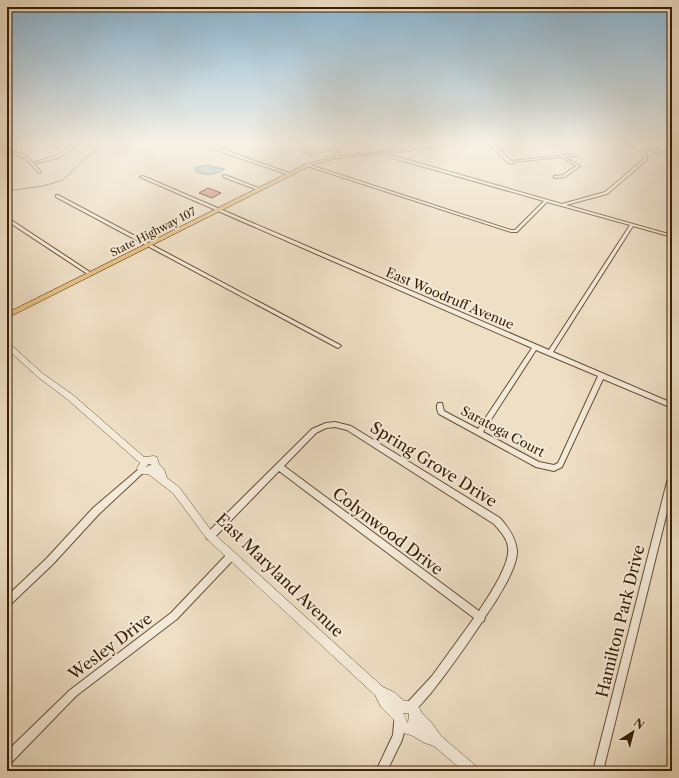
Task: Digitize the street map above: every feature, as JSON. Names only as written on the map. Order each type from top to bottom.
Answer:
[{"type":"main road","name":"State Highway 107","points":[[7,316],[281,178]]},
{"type":"street","name":"East Woodruff Avenue","points":[[145,178],[672,406]]},
{"type":"street","points":[[230,178],[259,189]]},
{"type":"street","points":[[347,178],[511,231],[516,231],[546,201]]},
{"type":"street","points":[[467,178],[672,236]]},
{"type":"street","points":[[562,205],[599,196],[609,191],[624,178]]},
{"type":"street","points":[[57,196],[338,346]]},
{"type":"street","points":[[7,219],[91,274]]},
{"type":"street","points":[[550,353],[632,225]]},
{"type":"street","name":"East Maryland Avenue","points":[[7,345],[40,375],[70,397],[147,467],[176,490],[210,536],[379,691],[385,703],[407,717],[429,739],[437,740],[473,771]]},
{"type":"street","points":[[479,433],[535,347]]},
{"type":"street","name":"Saratoga Court","points":[[440,405],[441,412],[479,433],[538,465],[554,468],[560,465],[602,376]]},
{"type":"street","name":"Spring Grove Drive","points":[[210,536],[314,431],[326,425],[340,425],[349,428],[488,514],[505,530],[510,538],[513,554],[498,588],[481,618],[407,717],[380,771]]},
{"type":"street","points":[[7,602],[50,561],[96,511],[147,467]]},
{"type":"street","name":"Colynwood Drive","points":[[279,467],[481,618]]},
{"type":"street","name":"Hamilton Park Drive","points":[[598,771],[672,478]]},
{"type":"street","name":"Wesley Drive","points":[[7,759],[73,693],[174,616],[231,556]]},
{"type":"building","points":[[208,188],[221,193],[212,198],[199,193]]},
{"type":"waterway","points":[[7,191],[43,186],[65,178]]}]
